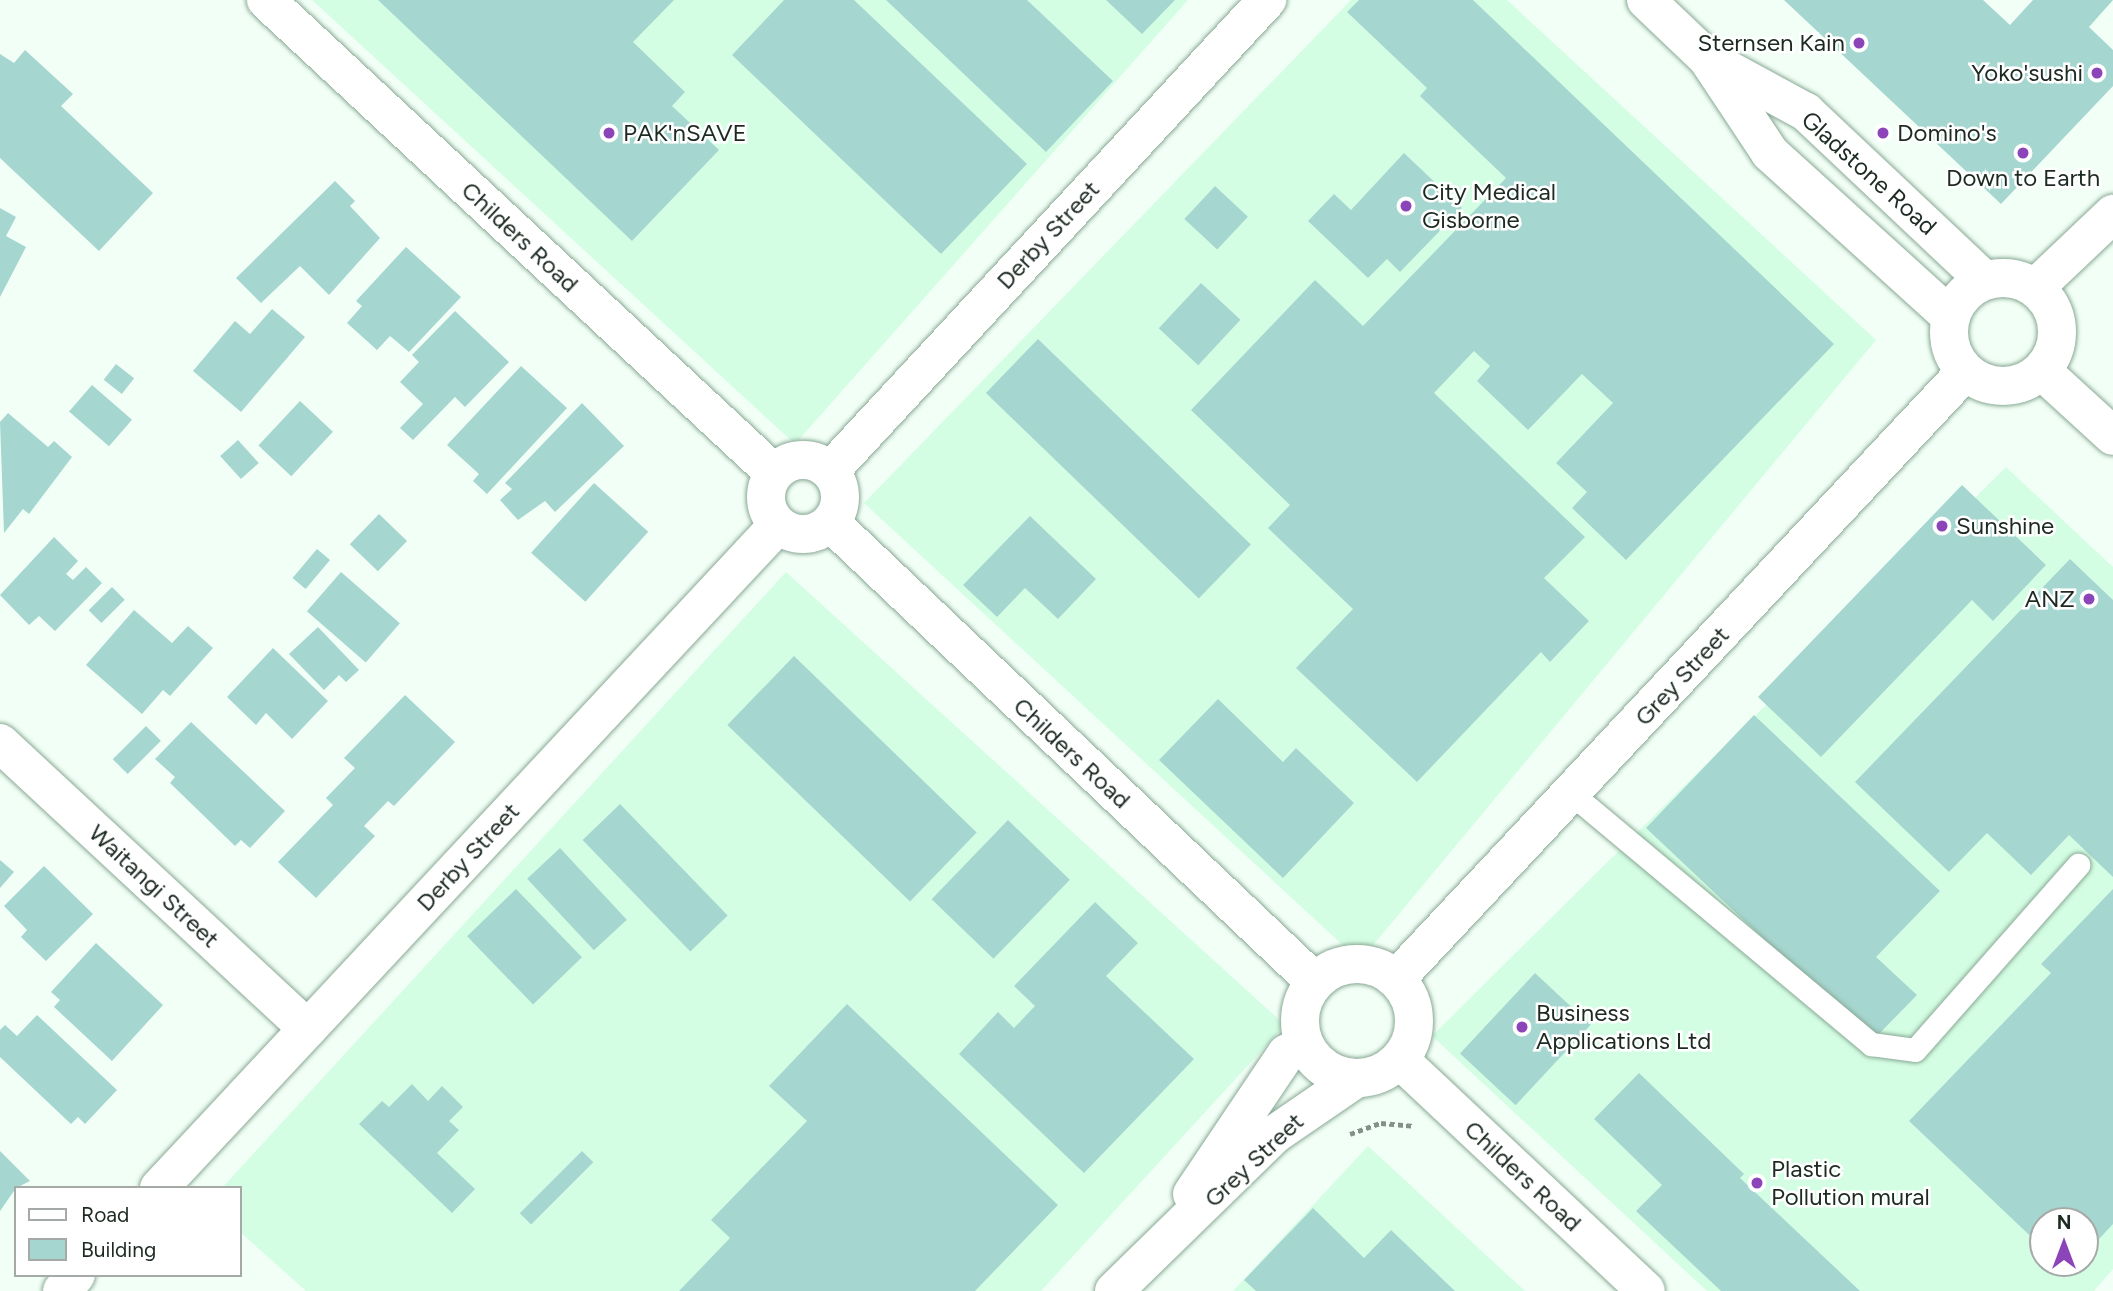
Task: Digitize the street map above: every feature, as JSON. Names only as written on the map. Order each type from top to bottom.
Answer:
[{"type":"street","name":"Childers Road","points":[[266,0],[774,473]]},
{"type":"street","name":"Derby Street","points":[[830,471],[1267,0]]},
{"type":"street","name":"Gladstone Road","points":[[1646,0],[1707,58],[1770,153],[1951,317]]},
{"type":"street","name":"Gladstone Road","points":[[1707,58],[1806,112],[1984,280]]},
{"type":"street","points":[[2035,288],[2113,214]]},
{"type":"street","points":[[1984,280],[2018,280],[2035,288],[2051,307],[2057,326],[2052,357],[2042,370],[2012,386],[1992,385],[1965,372],[1952,352],[1951,317],[1958,301],[1984,280]]},
{"type":"street","points":[[2042,370],[2113,436]]},
{"type":"street","name":"Grey Street","points":[[1397,978],[1965,372]]},
{"type":"street","points":[[797,461],[812,461],[830,471],[839,493],[831,523],[812,534],[786,533],[777,526],[767,508],[767,483],[774,473],[797,461]]},
{"type":"street","name":"Childers Road","points":[[831,523],[1314,981]]},
{"type":"street","name":"Derby Street","points":[[161,1186],[777,526]]},
{"type":"street","name":"Waitangi Street","points":[[0,743],[308,1029]]},
{"type":"street","points":[[1356,963],[1397,978],[1413,1009],[1411,1041],[1400,1060],[1387,1072],[1354,1080],[1328,1068],[1305,1044],[1301,1013],[1314,981],[1328,970],[1356,963]]},
{"type":"street","name":"Grey Street","points":[[1157,1245],[1286,1054],[1305,1044]]},
{"type":"street","name":"Childers Road","points":[[1400,1060],[1646,1291]]},
{"type":"street","name":"Grey Street","points":[[1114,1291],[1157,1245],[1210,1203],[1290,1122],[1354,1080]]},
{"type":"street","points":[[62,1291],[74,1277]]},
{"type":"lane","points":[[1572,794],[1871,1044],[1882,1046],[1915,1050],[2078,865]]},
{"type":"path","points":[[1342,1137],[1381,1123],[1409,1129],[1417,1125]]},
{"type":"shaded area","points":[[312,0],[1188,0],[795,444]]},
{"type":"shaded area","points":[[1351,0],[1507,0],[1876,340],[1360,961],[864,503]]},
{"type":"shaded area","points":[[2006,467],[2113,567],[2113,1269],[2094,1291],[1707,1291],[1432,1036]]},
{"type":"shaded area","points":[[786,572],[1285,1025],[1041,1291],[306,1291],[242,1234],[242,1186],[224,1186]]},
{"type":"shaded area","points":[[1368,1146],[1525,1291],[1233,1291]]},
{"type":"building","name":"PAK'nSAVE","points":[[378,0],[674,0],[633,42],[685,92],[672,106],[719,150],[632,241]]},
{"type":"building","points":[[784,0],[854,0],[1027,164],[941,254],[732,55]]},
{"type":"building","points":[[886,0],[1027,0],[1113,81],[1046,152]]},
{"type":"building","points":[[1106,0],[1175,0],[1142,34]]},
{"type":"building","points":[[1359,0],[1473,0],[1834,344],[1626,560],[1572,508],[1587,492],[1556,463],[1613,403],[1582,374],[1528,430],[1477,381],[1490,366],[1474,351],[1434,393],[1585,537],[1544,578],[1589,621],[1550,662],[1541,652],[1417,782],[1296,668],[1353,609],[1268,528],[1290,505],[1191,410],[1315,280],[1363,326],[1506,178],[1420,96],[1427,88],[1347,12]]},
{"type":"building","points":[[1784,0],[1983,0],[2010,25],[2033,0],[2113,0],[2089,27],[2113,50],[2113,86],[2001,204]]},
{"type":"building","points":[[25,50],[73,94],[61,106],[153,193],[99,251],[0,158],[0,54],[14,63]]},
{"type":"building","points":[[1404,153],[1462,208],[1400,272],[1387,259],[1368,278],[1308,221],[1334,194],[1351,210]]},
{"type":"building","points":[[335,181],[355,201],[350,206],[380,238],[329,295],[300,266],[261,303],[236,278]]},
{"type":"building","points":[[1215,186],[1248,217],[1217,250],[1184,219]]},
{"type":"building","points":[[0,208],[16,217],[6,236],[26,247],[0,297]]},
{"type":"building","points":[[406,247],[461,297],[409,352],[390,336],[377,350],[347,323],[362,306],[356,301]]},
{"type":"building","points":[[1201,283],[1240,320],[1198,365],[1159,328]]},
{"type":"building","points":[[272,309],[305,337],[241,412],[193,371],[235,321],[250,334]]},
{"type":"building","points":[[455,311],[509,362],[465,407],[455,397],[413,440],[400,428],[423,404],[400,382],[419,362],[412,355]]},
{"type":"building","points":[[1038,339],[1251,545],[1199,599],[986,393]]},
{"type":"building","points":[[116,364],[134,378],[122,394],[104,380]]},
{"type":"building","points":[[521,366],[567,408],[487,494],[473,481],[479,474],[447,445]]},
{"type":"building","points":[[92,385],[132,420],[109,446],[69,411]]},
{"type":"building","points":[[300,401],[333,432],[291,476],[258,446]]},
{"type":"building","points":[[582,403],[624,446],[555,512],[545,501],[518,520],[500,500],[512,489],[505,483]]},
{"type":"building","points":[[8,413],[48,447],[54,441],[72,457],[29,514],[23,509],[4,533],[0,422]]},
{"type":"building","points":[[238,440],[259,463],[241,479],[220,456]]},
{"type":"building","points":[[594,483],[648,532],[585,602],[531,553]]},
{"type":"building","points":[[1962,485],[2046,565],[1993,621],[1972,600],[1821,757],[1758,697]]},
{"type":"building","points":[[379,514],[407,541],[378,571],[350,544]]},
{"type":"building","points":[[1030,516],[1096,579],[1058,619],[1025,588],[997,617],[963,585]]},
{"type":"building","points":[[54,537],[78,561],[66,574],[73,580],[86,567],[102,583],[55,631],[39,616],[29,625],[0,595]]},
{"type":"building","points":[[317,549],[330,560],[306,589],[293,578]]},
{"type":"building","points":[[2070,559],[2113,600],[2113,877],[2069,835],[2031,875],[1987,833],[1949,872],[1855,782]]},
{"type":"building","points":[[341,572],[400,623],[366,662],[307,611]]},
{"type":"building","points":[[112,587],[125,600],[101,623],[89,610]]},
{"type":"building","points":[[134,610],[172,643],[188,626],[213,648],[170,696],[163,690],[142,714],[86,665]]},
{"type":"building","points":[[318,627],[359,670],[346,682],[339,675],[324,690],[289,654]]},
{"type":"building","points":[[273,648],[328,701],[292,739],[266,713],[256,725],[227,697]]},
{"type":"building","points":[[794,656],[977,832],[910,901],[727,725]]},
{"type":"building","points":[[405,695],[455,742],[394,806],[388,801],[364,826],[375,836],[316,898],[278,862],[333,805],[326,798],[355,768],[344,758]]},
{"type":"building","points":[[1218,699],[1283,762],[1296,748],[1354,803],[1283,878],[1159,760]]},
{"type":"building","points":[[1754,715],[1940,891],[1876,957],[1917,995],[1872,1041],[1646,828]]},
{"type":"building","points":[[191,722],[285,811],[250,848],[241,840],[235,846],[170,783],[175,777],[155,759]]},
{"type":"building","points":[[146,726],[161,741],[128,774],[113,759]]},
{"type":"building","points":[[620,804],[728,915],[690,952],[583,840]]},
{"type":"building","points":[[1008,820],[1070,880],[993,959],[932,899]]},
{"type":"building","points":[[560,848],[627,920],[594,950],[527,879]]},
{"type":"building","points":[[0,860],[14,872],[0,888]]},
{"type":"building","points":[[44,866],[93,914],[46,961],[21,937],[27,930],[4,906]]},
{"type":"building","points":[[516,889],[582,957],[533,1005],[467,936]]},
{"type":"building","points":[[2113,889],[2113,1224],[2099,1239],[2099,1207],[2029,1207],[2029,1235],[1909,1121],[2051,973],[2041,964]]},
{"type":"building","points":[[1095,902],[1138,943],[1106,976],[1194,1059],[1084,1173],[959,1054],[998,1012],[1014,1028],[1035,1006],[1014,986]]},
{"type":"building","points":[[96,943],[163,1005],[112,1061],[54,1007],[60,1000],[51,992]]},
{"type":"building","points":[[1535,973],[1591,1025],[1516,1105],[1460,1053]]},
{"type":"building","points":[[847,1004],[1058,1205],[975,1291],[679,1291],[730,1238],[711,1220],[807,1121],[769,1086]]},
{"type":"building","points":[[37,1015],[117,1090],[85,1124],[78,1117],[71,1124],[0,1057],[0,1030],[5,1025],[17,1036]]},
{"type":"building","points":[[1639,1073],[1744,1174],[1740,1178],[1860,1291],[1721,1291],[1636,1211],[1662,1185],[1594,1119]]},
{"type":"building","points":[[412,1084],[428,1101],[442,1086],[463,1107],[449,1121],[459,1130],[437,1153],[475,1189],[452,1213],[359,1124],[382,1101],[389,1107]]},
{"type":"building","points":[[0,1151],[30,1181],[14,1186],[14,1191],[0,1211]]},
{"type":"building","points":[[582,1151],[593,1162],[531,1225],[520,1213]]},
{"type":"building","points":[[1313,1208],[1364,1258],[1391,1230],[1455,1291],[1256,1291],[1244,1280]]},
{"type":"place","name":"Sternsen Kain","points":[[1859,43]]},
{"type":"place","name":"Yoko'sushi","points":[[2097,73]]},
{"type":"place","name":"PAK'nSAVE","points":[[609,133]]},
{"type":"place","name":"Domino's","points":[[1883,133]]},
{"type":"place","name":"Down to Earth","points":[[2023,153]]},
{"type":"place","name":"City Medical Gisborne","points":[[1406,206]]},
{"type":"place","name":"Sunshine","points":[[1942,526]]},
{"type":"place","name":"ANZ","points":[[2089,599]]},
{"type":"place","name":"Business Applications Ltd","points":[[1522,1027]]},
{"type":"place","name":"Plastic Pollution mural","points":[[1757,1183]]}]
